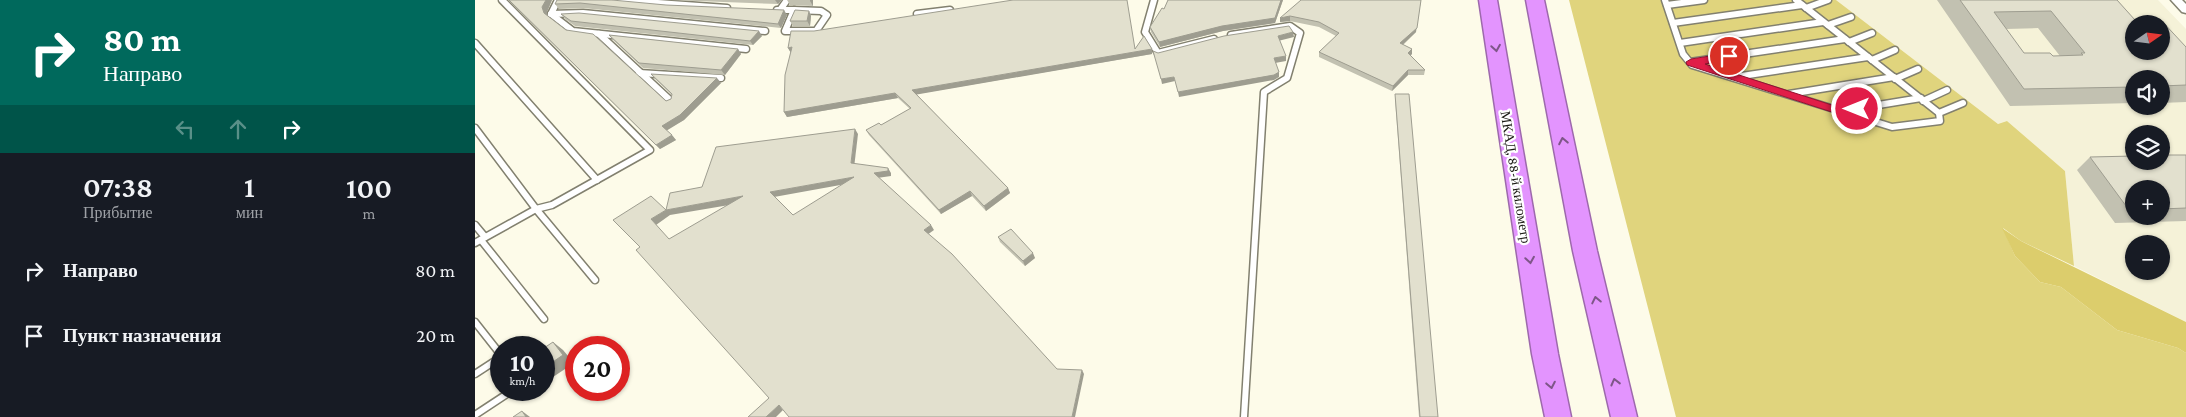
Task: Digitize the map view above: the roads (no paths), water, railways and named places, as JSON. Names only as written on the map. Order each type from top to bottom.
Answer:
[{"type":"highway","name":"МКАД, 88-й километр","points":[[1488,0],[1545,354],[1558,417]]},
{"type":"highway","points":[[1535,0],[1606,348],[1624,417]]},
{"type":"street","points":[[2176,0],[2186,10]]},
{"type":"lane","points":[[480,240],[536,208],[553,204],[651,150],[502,0]]},
{"type":"lane","points":[[551,14],[558,0]]},
{"type":"lane","points":[[616,0],[737,8]]},
{"type":"lane","points":[[780,10],[787,0]]},
{"type":"lane","points":[[1154,0],[1145,32],[1158,53],[1224,36],[1290,26],[1300,33],[1287,78],[1264,92],[1244,417]]},
{"type":"lane","points":[[1704,0],[1666,3],[1683,54],[1691,62],[1734,78],[1891,127],[1940,122],[1939,113],[1796,0]]},
{"type":"lane","points":[[1673,23],[1804,6],[1828,0]]},
{"type":"lane","points":[[765,9],[780,10],[793,10],[821,11],[827,15],[816,31],[785,31],[793,10]]},
{"type":"lane","points":[[917,14],[961,9]]},
{"type":"lane","points":[[551,14],[583,13],[765,31]]},
{"type":"lane","points":[[551,14],[573,31],[746,49]]},
{"type":"lane","points":[[1680,43],[1826,24],[1851,17]]},
{"type":"lane","points":[[1691,62],[1847,40],[1872,33]]},
{"type":"lane","points":[[598,34],[671,101]]},
{"type":"lane","points":[[475,43],[597,180]]},
{"type":"lane","points":[[1734,78],[1870,58],[1895,50]]},
{"type":"lane","points":[[1787,94],[1895,78],[1919,69]]},
{"type":"lane","points":[[639,73],[721,78]]},
{"type":"lane","points":[[1841,111],[1922,100],[1947,90]]},
{"type":"lane","points":[[1939,113],[1963,103]]},
{"type":"lane","points":[[475,128],[536,208],[595,280]]},
{"type":"lane","points":[[475,225],[480,240],[544,319]]},
{"type":"lane","points":[[475,322],[490,342]]},
{"type":"lane","points":[[475,374],[490,364]]},
{"type":"lane","points":[[475,415],[496,401]]}]
